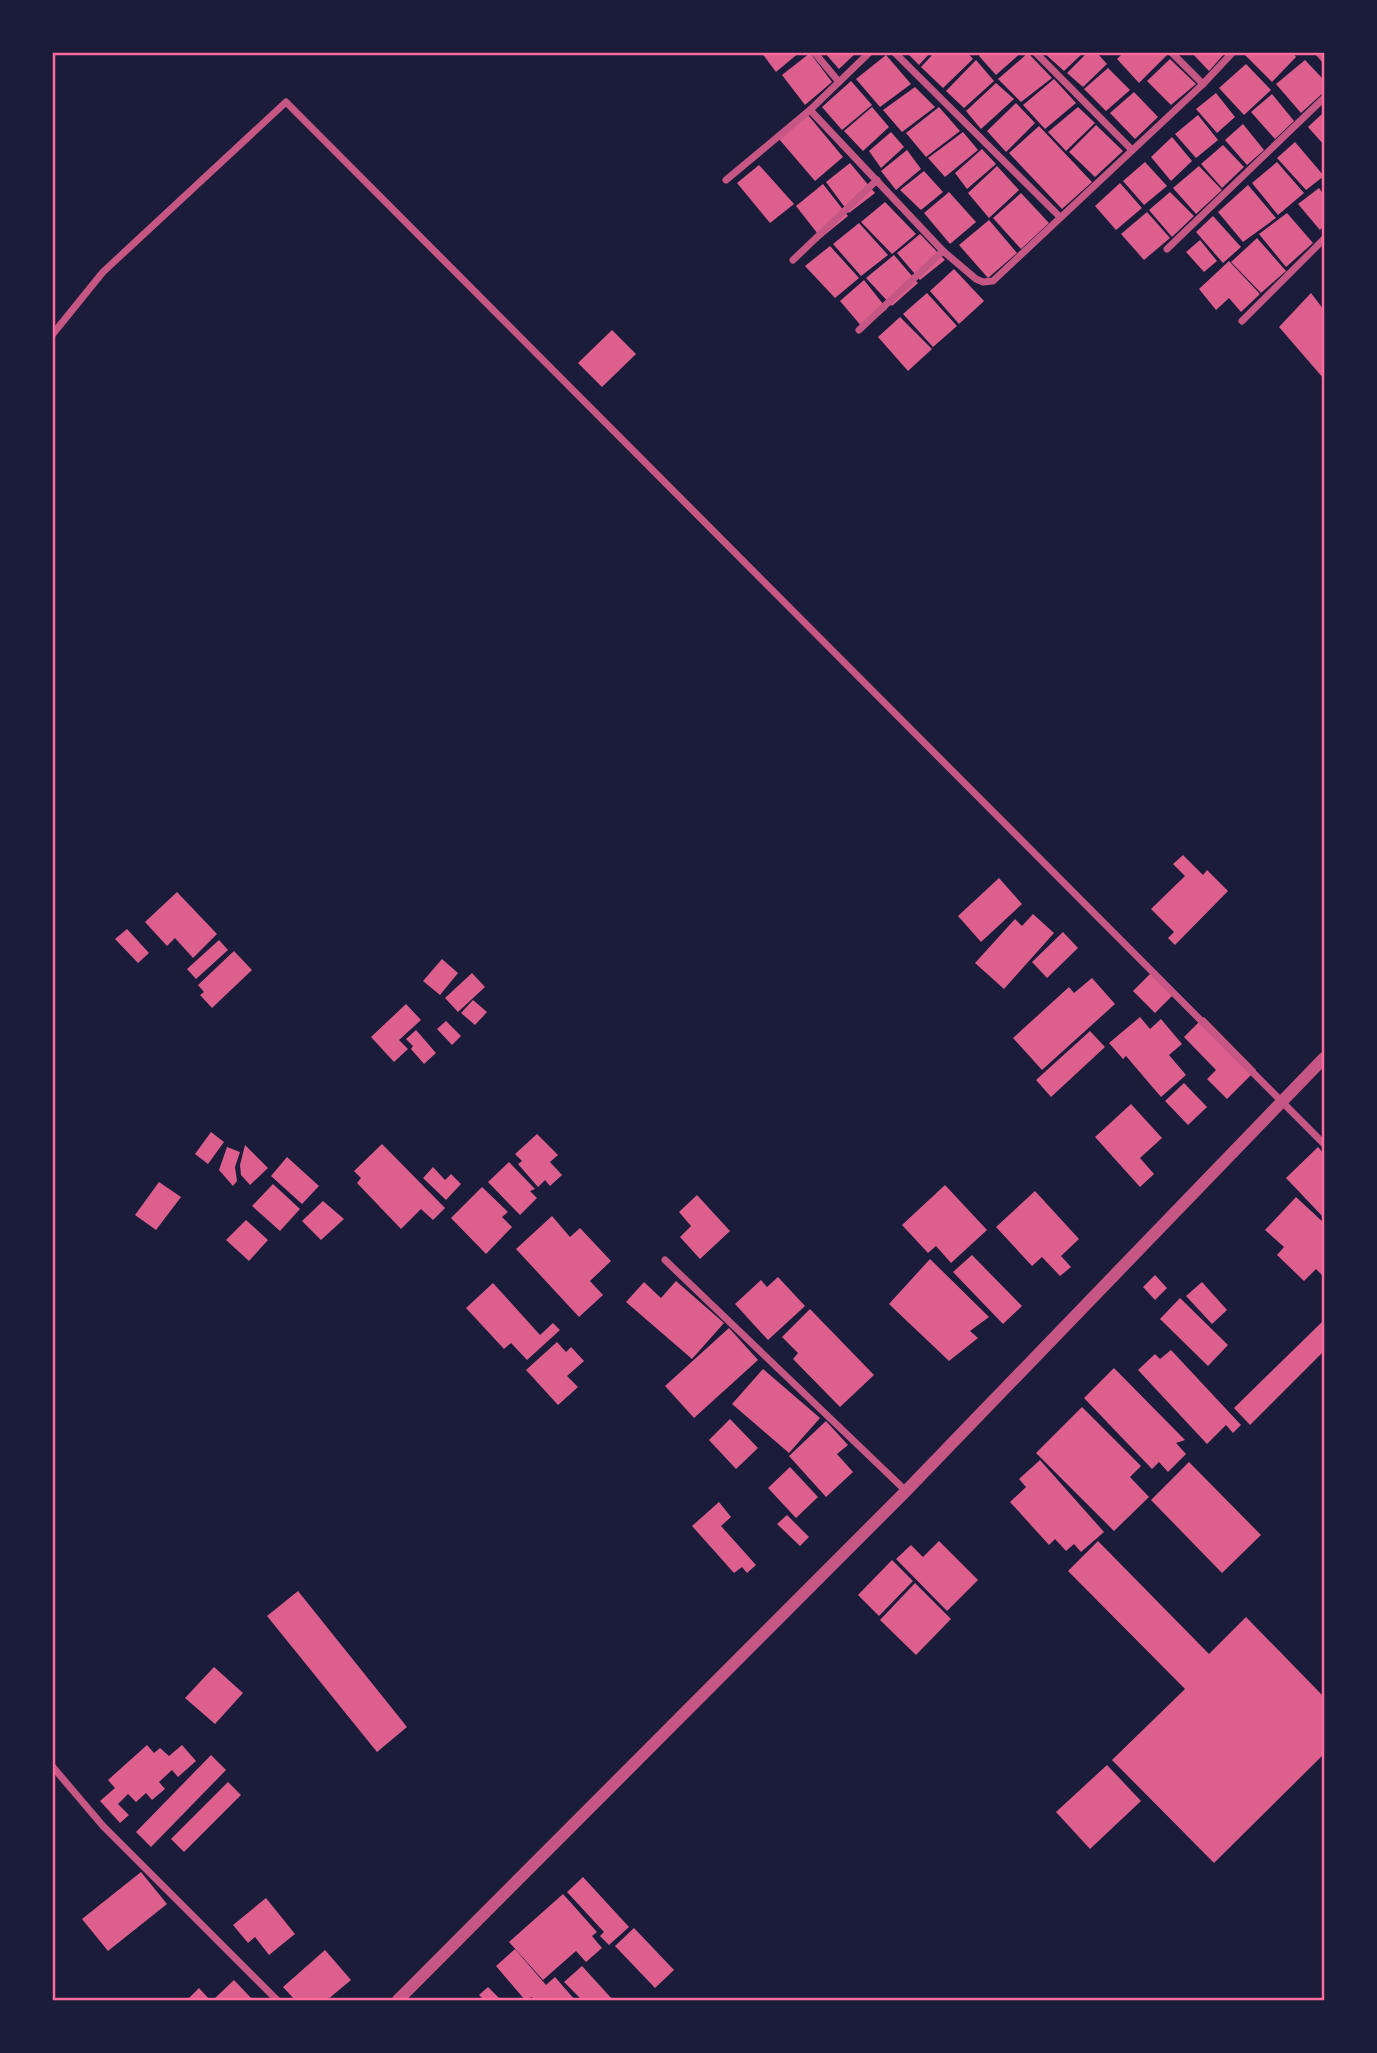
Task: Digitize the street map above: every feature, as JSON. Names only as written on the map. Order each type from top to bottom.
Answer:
[{"type":"street","points":[[814,52],[839,82]]},
{"type":"street","points":[[726,180],[810,110],[870,52]]},
{"type":"street","points":[[894,52],[1060,217]]},
{"type":"street","points":[[1035,52],[1132,150]]},
{"type":"street","points":[[1171,52],[1203,84]]},
{"type":"street","points":[[810,110],[943,251],[975,279],[993,281],[1203,84],[1233,52]]},
{"type":"street","points":[[1318,52],[1325,59]]},
{"type":"street","points":[[1167,249],[1325,98]]},
{"type":"street","points":[[52,335],[103,272],[286,102],[1325,1144]]},
{"type":"street","points":[[793,260],[877,180]]},
{"type":"street","points":[[1242,321],[1325,239]]},
{"type":"street","points":[[859,330],[943,251]]},
{"type":"street","points":[[398,2000],[906,1491],[1325,1058]]},
{"type":"street","points":[[665,1260],[906,1491]]},
{"type":"street","points":[[52,1766],[103,1826],[277,2000]]},
{"type":"building","points":[[761,52],[800,52],[776,72]]},
{"type":"building","points":[[824,52],[857,52],[839,69]]},
{"type":"building","points":[[906,52],[931,52],[919,65]]},
{"type":"building","points":[[935,52],[967,52],[973,59],[943,88],[921,67]]},
{"type":"building","points":[[982,52],[1022,52],[996,75],[979,56]]},
{"type":"building","points":[[1043,52],[1084,52],[1064,71]]},
{"type":"building","points":[[1088,52],[1096,52],[1107,64],[1083,87],[1067,73]]},
{"type":"building","points":[[1124,52],[1164,52],[1167,55],[1139,83],[1117,59]]},
{"type":"building","points":[[1191,52],[1226,52],[1209,71]]},
{"type":"building","points":[[1248,52],[1292,52],[1296,57],[1272,82],[1245,55]]},
{"type":"building","points":[[810,53],[832,82],[805,105],[782,75]]},
{"type":"building","points":[[1028,53],[1052,78],[1021,102],[998,79]]},
{"type":"building","points":[[886,55],[911,84],[880,107],[856,79]]},
{"type":"building","points":[[1170,59],[1196,84],[1171,105],[1147,81]]},
{"type":"building","points":[[976,60],[994,81],[964,108],[946,91]]},
{"type":"building","points":[[1305,60],[1324,80],[1324,92],[1301,113],[1276,84]]},
{"type":"building","points":[[1246,64],[1271,90],[1244,115],[1219,88]]},
{"type":"building","points":[[1108,68],[1130,90],[1106,111],[1084,89]]},
{"type":"building","points":[[1054,79],[1076,103],[1045,129],[1023,105]]},
{"type":"building","points":[[851,81],[872,105],[842,130],[822,107]]},
{"type":"building","points":[[996,83],[1014,99],[981,129],[966,111]]},
{"type":"building","points":[[915,87],[935,107],[902,132],[883,110]]},
{"type":"building","points":[[1134,92],[1158,117],[1135,139],[1110,113]]},
{"type":"building","points":[[1216,93],[1235,117],[1217,133],[1196,109]]},
{"type":"building","points":[[1272,94],[1294,121],[1275,139],[1251,112]]},
{"type":"building","points":[[1016,103],[1035,123],[1006,152],[987,131]]},
{"type":"building","points":[[872,107],[889,127],[863,151],[844,131]]},
{"type":"building","points":[[939,107],[960,131],[926,157],[906,133]]},
{"type":"building","points":[[1078,107],[1095,123],[1066,151],[1048,132]]},
{"type":"building","points":[[1324,112],[1324,145],[1308,127]]},
{"type":"building","points":[[808,115],[843,157],[815,181],[779,139]]},
{"type":"building","points":[[1198,115],[1218,140],[1196,158],[1175,134]]},
{"type":"building","points":[[1243,124],[1264,150],[1247,165],[1225,140]]},
{"type":"building","points":[[1096,125],[1123,151],[1095,177],[1069,152]]},
{"type":"building","points":[[1039,126],[1092,182],[1062,209],[1009,153]]},
{"type":"building","points":[[891,132],[904,147],[881,168],[869,151]]},
{"type":"building","points":[[963,132],[978,150],[945,177],[928,158]]},
{"type":"building","points":[[1172,137],[1192,161],[1171,181],[1151,157]]},
{"type":"building","points":[[1295,142],[1324,176],[1306,190],[1277,158]]},
{"type":"building","points":[[1223,145],[1244,167],[1222,188],[1201,164]]},
{"type":"building","points":[[982,149],[996,164],[967,189],[955,173]]},
{"type":"building","points":[[907,150],[921,169],[896,190],[881,171]]},
{"type":"building","points":[[1145,162],[1167,186],[1144,205],[1123,181]]},
{"type":"building","points":[[1277,162],[1304,193],[1278,215],[1252,183]]},
{"type":"building","points":[[850,163],[875,193],[849,213],[826,182]]},
{"type":"building","points":[[759,165],[794,204],[770,223],[737,183]]},
{"type":"building","points":[[997,166],[1019,190],[989,218],[968,193]]},
{"type":"building","points":[[1199,166],[1222,190],[1196,214],[1173,188]]},
{"type":"building","points":[[924,171],[943,192],[921,210],[900,190]]},
{"type":"building","points":[[1120,183],[1142,208],[1116,230],[1095,206]]},
{"type":"building","points":[[823,184],[848,216],[821,238],[796,206]]},
{"type":"building","points":[[1248,185],[1276,218],[1243,242],[1218,212]]},
{"type":"building","points":[[1319,188],[1324,195],[1324,226],[1320,230],[1298,204]]},
{"type":"building","points":[[949,192],[976,222],[950,244],[924,213]]},
{"type":"building","points":[[1170,192],[1194,216],[1172,237],[1149,210]]},
{"type":"building","points":[[1021,193],[1049,223],[1021,249],[993,218]]},
{"type":"building","points":[[885,202],[916,234],[892,254],[861,222]]},
{"type":"building","points":[[1147,212],[1170,238],[1144,260],[1121,234]]},
{"type":"building","points":[[1287,213],[1313,243],[1286,267],[1259,234]]},
{"type":"building","points":[[1213,216],[1241,247],[1223,263],[1196,232]]},
{"type":"building","points":[[989,220],[1017,253],[988,278],[959,245]]},
{"type":"building","points":[[859,223],[888,255],[861,276],[833,244]]},
{"type":"building","points":[[920,234],[945,260],[920,280],[897,253]]},
{"type":"building","points":[[1257,238],[1286,271],[1261,293],[1231,262]]},
{"type":"building","points":[[1200,240],[1217,261],[1204,272],[1186,252]]},
{"type":"building","points":[[830,246],[859,278],[835,298],[805,266]]},
{"type":"building","points":[[894,255],[918,283],[892,306],[866,278]]},
{"type":"building","points":[[1229,261],[1260,294],[1241,312],[1229,298],[1216,310],[1199,289]]},
{"type":"building","points":[[954,269],[984,301],[959,324],[930,291]]},
{"type":"building","points":[[864,280],[887,309],[863,328],[840,301]]},
{"type":"building","points":[[927,293],[957,326],[933,347],[903,314]]},
{"type":"building","points":[[1311,293],[1324,310],[1324,379],[1279,327]]},
{"type":"building","points":[[900,317],[932,349],[908,371],[878,337]]},
{"type":"building","points":[[612,330],[636,354],[602,387],[578,363]]},
{"type":"building","points":[[1183,855],[1203,875],[1207,870],[1228,891],[1175,945],[1168,938],[1174,932],[1151,909],[1185,876],[1173,864]]},
{"type":"building","points":[[999,878],[1022,904],[981,942],[958,916]]},
{"type":"building","points":[[177,892],[217,934],[193,958],[175,938],[167,946],[145,922]]},
{"type":"building","points":[[1033,914],[1054,933],[1004,989],[975,963],[1015,919],[1022,926]]},
{"type":"building","points":[[127,929],[149,953],[138,963],[115,939]]},
{"type":"building","points":[[1063,932],[1078,948],[1047,978],[1032,962]]},
{"type":"building","points":[[219,940],[228,950],[196,979],[187,969]]},
{"type":"building","points":[[234,951],[252,970],[212,1008],[200,995],[204,992],[198,985]]},
{"type":"building","points":[[442,959],[458,973],[440,995],[423,981]]},
{"type":"building","points":[[472,973],[485,987],[458,1012],[445,998]]},
{"type":"building","points":[[1151,973],[1173,995],[1155,1013],[1133,991]]},
{"type":"building","points":[[1092,978],[1115,1004],[1042,1070],[1013,1038],[1069,987],[1074,993]]},
{"type":"building","points":[[473,1000],[487,1012],[475,1025],[461,1013]]},
{"type":"building","points":[[406,1004],[421,1020],[399,1040],[408,1049],[394,1062],[371,1037]]},
{"type":"building","points":[[1140,1017],[1150,1029],[1161,1019],[1182,1044],[1169,1055],[1186,1075],[1161,1097],[1126,1056],[1123,1059],[1109,1043]]},
{"type":"building","points":[[1204,1017],[1256,1070],[1227,1099],[1207,1079],[1216,1070],[1184,1037]]},
{"type":"building","points":[[446,1021],[461,1036],[452,1045],[437,1029]]},
{"type":"building","points":[[416,1030],[436,1053],[424,1064],[406,1039]]},
{"type":"building","points":[[1090,1031],[1105,1047],[1051,1097],[1036,1080]]},
{"type":"building","points":[[1184,1083],[1207,1107],[1188,1125],[1165,1101]]},
{"type":"building","points":[[1131,1104],[1162,1138],[1140,1158],[1154,1174],[1140,1187],[1095,1137]]},
{"type":"building","points":[[211,1132],[224,1142],[208,1164],[195,1154]]},
{"type":"building","points":[[537,1134],[558,1155],[550,1162],[562,1175],[550,1186],[545,1180],[538,1187],[518,1164],[522,1161],[515,1154]]},
{"type":"building","points":[[382,1144],[445,1208],[433,1220],[421,1209],[401,1229],[357,1183],[361,1178],[354,1171]]},
{"type":"building","points":[[245,1145],[268,1168],[250,1185],[241,1175],[240,1165]]},
{"type":"building","points":[[227,1147],[240,1152],[235,1167],[237,1181],[233,1186],[219,1170]]},
{"type":"building","points":[[1318,1147],[1324,1154],[1324,1218],[1286,1178]]},
{"type":"building","points":[[287,1157],[319,1186],[302,1204],[271,1176]]},
{"type":"building","points":[[509,1162],[535,1189],[530,1191],[537,1198],[520,1215],[488,1182]]},
{"type":"building","points":[[433,1167],[445,1180],[451,1174],[461,1184],[446,1200],[423,1178]]},
{"type":"building","points":[[159,1182],[181,1197],[156,1230],[135,1215]]},
{"type":"building","points":[[273,1184],[300,1209],[280,1231],[252,1206]]},
{"type":"building","points":[[945,1185],[987,1230],[951,1263],[936,1246],[928,1253],[902,1225]]},
{"type":"building","points":[[482,1187],[508,1212],[502,1217],[512,1227],[486,1254],[451,1218]]},
{"type":"building","points":[[1035,1191],[1079,1239],[1061,1256],[1071,1267],[1060,1276],[1042,1257],[1032,1266],[996,1227]]},
{"type":"building","points":[[697,1195],[730,1231],[700,1259],[680,1237],[691,1226],[679,1212]]},
{"type":"building","points":[[1296,1197],[1324,1223],[1324,1277],[1316,1269],[1304,1281],[1277,1255],[1284,1247],[1265,1230]]},
{"type":"building","points":[[323,1201],[344,1219],[321,1240],[302,1221]]},
{"type":"building","points":[[552,1216],[570,1237],[580,1228],[611,1261],[590,1281],[603,1295],[579,1317],[516,1249]]},
{"type":"building","points":[[246,1220],[268,1240],[249,1261],[226,1240]]},
{"type":"building","points":[[972,1255],[1022,1306],[1003,1324],[953,1272]]},
{"type":"building","points":[[930,1259],[989,1317],[970,1331],[978,1338],[949,1361],[889,1304]]},
{"type":"building","points":[[1155,1275],[1167,1288],[1155,1300],[1143,1287]]},
{"type":"building","points":[[778,1277],[805,1306],[768,1340],[735,1304],[761,1280],[767,1287]]},
{"type":"building","points":[[676,1281],[724,1323],[692,1359],[626,1302],[644,1282],[661,1298]]},
{"type":"building","points":[[1202,1282],[1227,1310],[1212,1324],[1186,1296]]},
{"type":"building","points":[[493,1283],[540,1335],[553,1323],[560,1330],[527,1360],[511,1343],[504,1349],[466,1308]]},
{"type":"building","points":[[1180,1298],[1228,1345],[1208,1366],[1160,1319]]},
{"type":"building","points":[[810,1309],[874,1375],[840,1407],[793,1359],[798,1353],[782,1337]]},
{"type":"building","points":[[1324,1320],[1324,1351],[1250,1425],[1234,1408]]},
{"type":"building","points":[[729,1328],[758,1360],[694,1418],[665,1386]]},
{"type":"building","points":[[557,1342],[566,1352],[571,1347],[584,1361],[567,1376],[578,1387],[558,1405],[526,1370]]},
{"type":"building","points":[[1171,1350],[1241,1425],[1233,1433],[1226,1425],[1207,1444],[1138,1370],[1155,1354],[1160,1359]]},
{"type":"building","points":[[1114,1368],[1185,1440],[1176,1443],[1186,1454],[1168,1472],[1159,1462],[1152,1469],[1084,1398]]},
{"type":"building","points":[[763,1369],[820,1418],[789,1453],[732,1404]]},
{"type":"building","points":[[1082,1407],[1141,1466],[1130,1477],[1149,1497],[1114,1531],[1036,1453]]},
{"type":"building","points":[[730,1419],[758,1448],[736,1469],[709,1440]]},
{"type":"building","points":[[826,1421],[848,1445],[837,1454],[853,1472],[826,1497],[789,1456]]},
{"type":"building","points":[[1040,1460],[1104,1532],[1081,1552],[1074,1544],[1066,1551],[1055,1539],[1049,1545],[1010,1502],[1026,1487],[1019,1479]]},
{"type":"building","points":[[1189,1462],[1261,1535],[1222,1573],[1151,1500]]},
{"type":"building","points":[[790,1467],[818,1497],[796,1518],[768,1488]]},
{"type":"building","points":[[719,1502],[731,1517],[721,1526],[756,1565],[747,1573],[742,1567],[734,1573],[692,1526]]},
{"type":"building","points":[[787,1515],[809,1537],[800,1546],[777,1524]]},
{"type":"building","points":[[939,1541],[978,1580],[947,1611],[896,1559],[911,1545],[923,1557]]},
{"type":"building","points":[[1098,1541],[1209,1654],[1246,1617],[1324,1697],[1324,1754],[1214,1863],[1112,1760],[1185,1689],[1068,1571]]},
{"type":"building","points":[[892,1560],[913,1581],[879,1616],[858,1595]]},
{"type":"building","points":[[915,1583],[951,1619],[916,1655],[880,1620]]},
{"type":"building","points":[[298,1591],[407,1727],[377,1752],[267,1616]]},
{"type":"building","points":[[214,1667],[243,1693],[215,1724],[185,1698]]},
{"type":"building","points":[[147,1745],[154,1753],[160,1748],[169,1756],[182,1745],[196,1761],[178,1777],[172,1770],[159,1782],[165,1789],[152,1800],[146,1793],[136,1802],[128,1794],[118,1804],[129,1815],[120,1823],[100,1801],[115,1788],[108,1780]]},
{"type":"building","points":[[211,1755],[226,1770],[151,1847],[136,1832]]},
{"type":"building","points":[[1107,1765],[1141,1801],[1090,1849],[1056,1812]]},
{"type":"building","points":[[228,1782],[241,1795],[184,1852],[171,1839]]},
{"type":"building","points":[[141,1872],[167,1904],[108,1951],[82,1919]]},
{"type":"building","points":[[583,1877],[629,1927],[609,1945],[600,1936],[604,1932],[567,1892]]},
{"type":"building","points":[[563,1894],[597,1932],[592,1936],[602,1948],[586,1962],[576,1951],[543,1980],[509,1942]]},
{"type":"building","points":[[266,1898],[295,1934],[269,1955],[255,1937],[248,1943],[233,1925]]},
{"type":"building","points":[[634,1928],[674,1970],[655,1988],[615,1946]]},
{"type":"building","points":[[515,1949],[546,1985],[555,1977],[575,2000],[535,2000],[532,1997],[525,2000],[496,1966]]},
{"type":"building","points":[[325,1950],[351,1980],[327,2000],[295,2000],[283,1987]]},
{"type":"building","points":[[582,1966],[613,2000],[582,2000],[564,1982]]},
{"type":"building","points":[[234,1980],[253,2000],[213,2000]]},
{"type":"building","points":[[488,1987],[501,2000],[484,2000],[479,1995]]},
{"type":"building","points":[[199,1988],[210,2000],[187,2000]]}]
